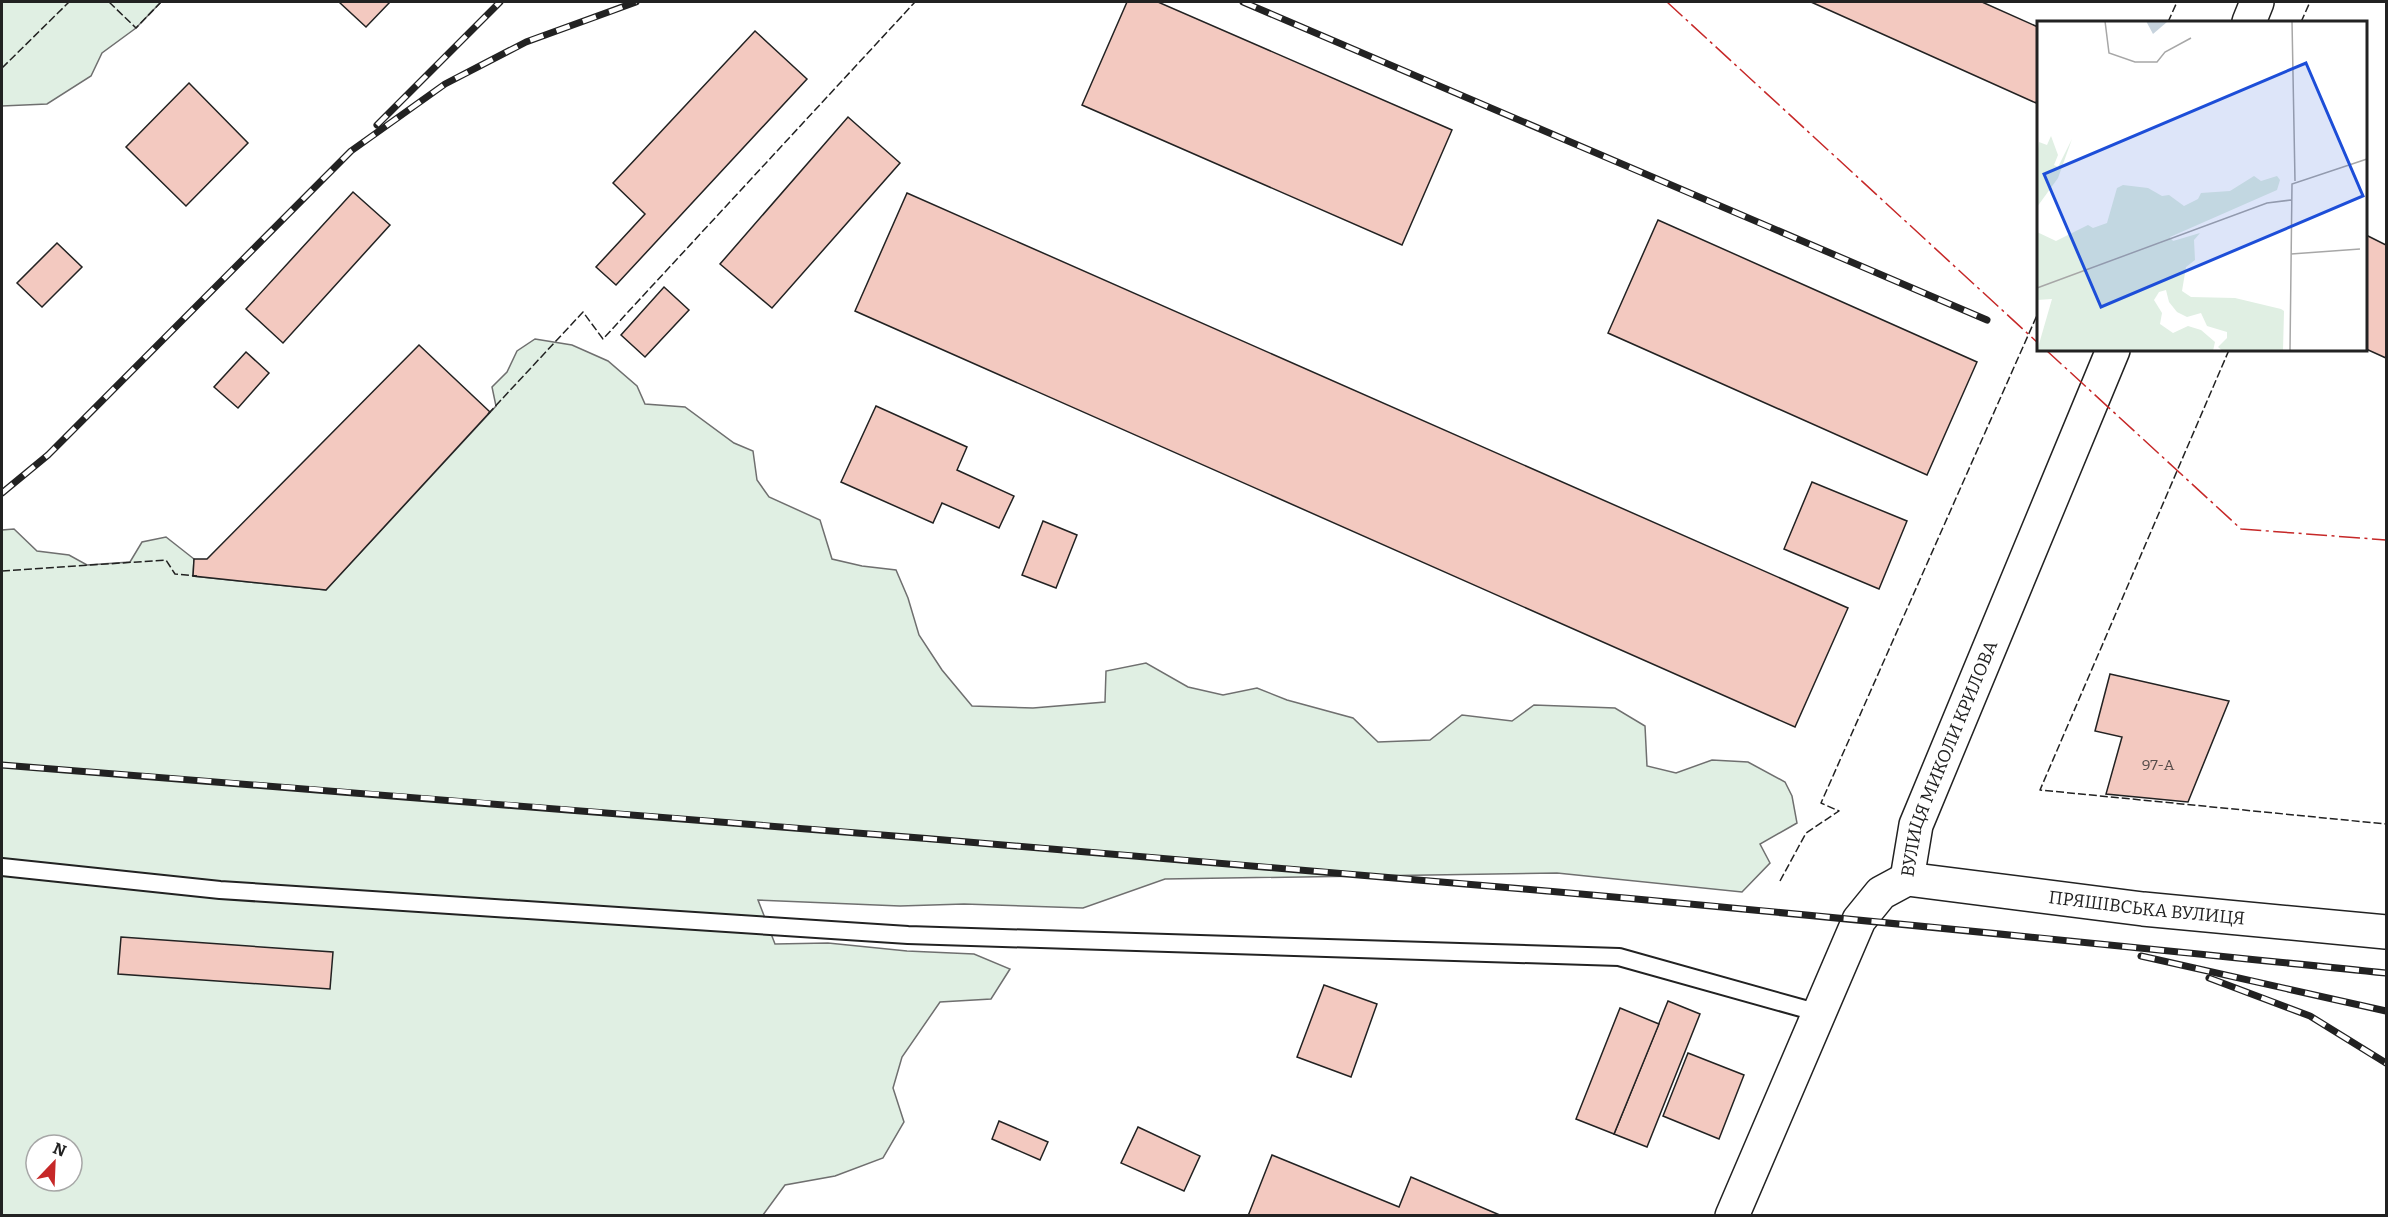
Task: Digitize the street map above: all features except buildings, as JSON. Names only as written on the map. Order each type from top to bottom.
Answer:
[{"type":"main road","points":[[2249,21],[2258,2]]},
{"type":"main road","name":"ВУЛИЦЯ МИКОЛИ КРИЛОВА","points":[[1732,1215],[1859,920],[1881,894],[1907,879],[1916,825],[2113,351]]},
{"type":"main road","name":"ПРЯШІВСЬКА ВУЛИЦЯ","points":[[1907,879],[2143,909],[2386,932]]},
{"type":"lane","points":[[2,867],[220,890],[908,935],[1619,957],[1819,1013]]},
{"type":"green space","points":[[2,2],[161,2],[136,28],[102,53],[91,76],[47,104],[2,106]]},
{"type":"green space","points":[[535,339],[572,345],[608,361],[637,386],[645,404],[685,407],[734,443],[753,451],[757,480],[769,497],[820,520],[832,559],[862,566],[896,570],[908,598],[919,635],[942,670],[972,706],[1033,708],[1105,702],[1106,671],[1146,663],[1188,687],[1223,695],[1257,688],[1287,700],[1353,718],[1378,742],[1430,740],[1462,715],[1512,721],[1534,705],[1615,708],[1645,726],[1647,766],[1676,773],[1712,760],[1748,762],[1785,782],[1792,796],[1797,823],[1760,844],[1770,863],[1742,892],[1557,873],[1165,879],[1083,908],[964,904],[900,906],[758,900],[775,944],[828,943],[907,951],[974,954],[1010,969],[991,999],[940,1002],[902,1057],[893,1088],[904,1122],[883,1158],[835,1176],[785,1185],[763,1215],[2,1215],[2,530],[14,529],[37,551],[69,555],[87,565],[130,562],[142,542],[166,537],[194,559],[193,576],[326,590],[496,406],[492,387],[507,372],[517,351]]},
{"type":"railway","points":[[377,125],[500,2]]},
{"type":"railway","points":[[2,493],[48,455],[351,151],[445,84],[526,42],[636,2]]},
{"type":"railway","points":[[1243,2],[1987,320]]},
{"type":"railway","points":[[2,765],[763,825],[1524,889],[2386,973]]},
{"type":"railway","points":[[2141,956],[2386,1011]]},
{"type":"railway","points":[[2209,978],[2310,1016],[2386,1063]]},
{"type":"fence","points":[[2,68],[69,2]]},
{"type":"fence","points":[[109,2],[136,28],[161,2]]},
{"type":"fence","points":[[488,414],[583,312],[603,339],[915,2]]},
{"type":"fence","points":[[2168,21],[2177,2]]},
{"type":"fence","points":[[2301,21],[2310,2]]},
{"type":"fence","points":[[1780,881],[1806,833],[1839,811],[1821,803],[2037,315]]},
{"type":"fence","points":[[2229,351],[2040,790],[2386,824]]},
{"type":"fence","points":[[2,571],[166,560],[175,574],[197,576]]},
{"type":"power","points":[[1667,2],[2037,342]]},
{"type":"power","points":[[2047,351],[2241,529],[2386,540]]}]
